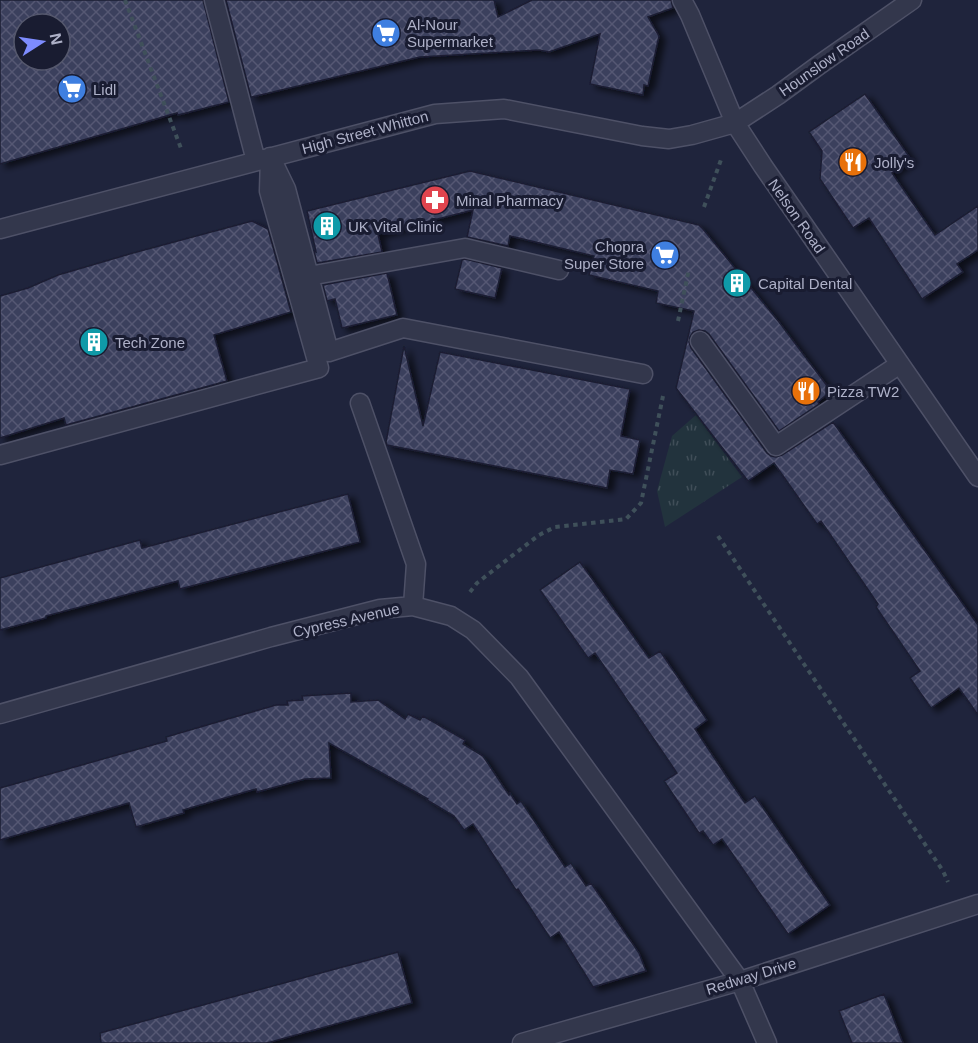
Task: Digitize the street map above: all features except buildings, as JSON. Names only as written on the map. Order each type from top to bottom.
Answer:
[{"type":"street","points":[[0,455],[319,368],[269,191],[263,159],[214,0]]},
{"type":"street","name":"Nelson Road","points":[[682,0],[735,123],[978,477]]},
{"type":"street","name":"Hounslow Road","points":[[735,123],[912,0]]},
{"type":"street","name":"High Street Whitton","points":[[0,229],[435,114],[504,109],[642,136],[669,139],[735,123]]},
{"type":"street","points":[[263,159],[286,189],[329,352],[403,328],[643,374]]},
{"type":"street","points":[[309,276],[465,248],[559,270]]},
{"type":"street","points":[[699,341],[776,446],[900,364]]},
{"type":"street","points":[[360,404],[416,564],[413,606]]},
{"type":"street","name":"Cypress Avenue","points":[[0,714],[271,637],[380,609],[413,606],[451,616],[473,630],[519,677],[740,981],[767,1043]]},
{"type":"street","name":"Redway Drive","points":[[522,1043],[740,981],[970,907]]},
{"type":"path","points":[[125,0],[192,178]]},
{"type":"path","points":[[704,207],[735,123]]},
{"type":"path","points":[[677,328],[689,269]]},
{"type":"path","points":[[451,616],[477,583],[539,535],[555,527],[626,519],[641,503],[665,386]]},
{"type":"path","points":[[718,536],[943,871],[970,907]]},
{"type":"green space","points":[[696,415],[742,477],[665,527],[657,491],[672,436]]},
{"type":"place","name":"Al-Nour Supermarket","points":[[386,33]]},
{"type":"place","name":"Lidl","points":[[72,89]]},
{"type":"place","name":"Jolly's","points":[[853,162]]},
{"type":"place","name":"Minal Pharmacy","points":[[435,200]]},
{"type":"place","name":"UK Vital Clinic","points":[[327,226]]},
{"type":"place","name":"Chopra Super Store","points":[[665,255]]},
{"type":"place","name":"Capital Dental","points":[[737,283]]},
{"type":"place","name":"Tech Zone","points":[[94,342]]},
{"type":"place","name":"Pizza TW2","points":[[806,391]]}]
